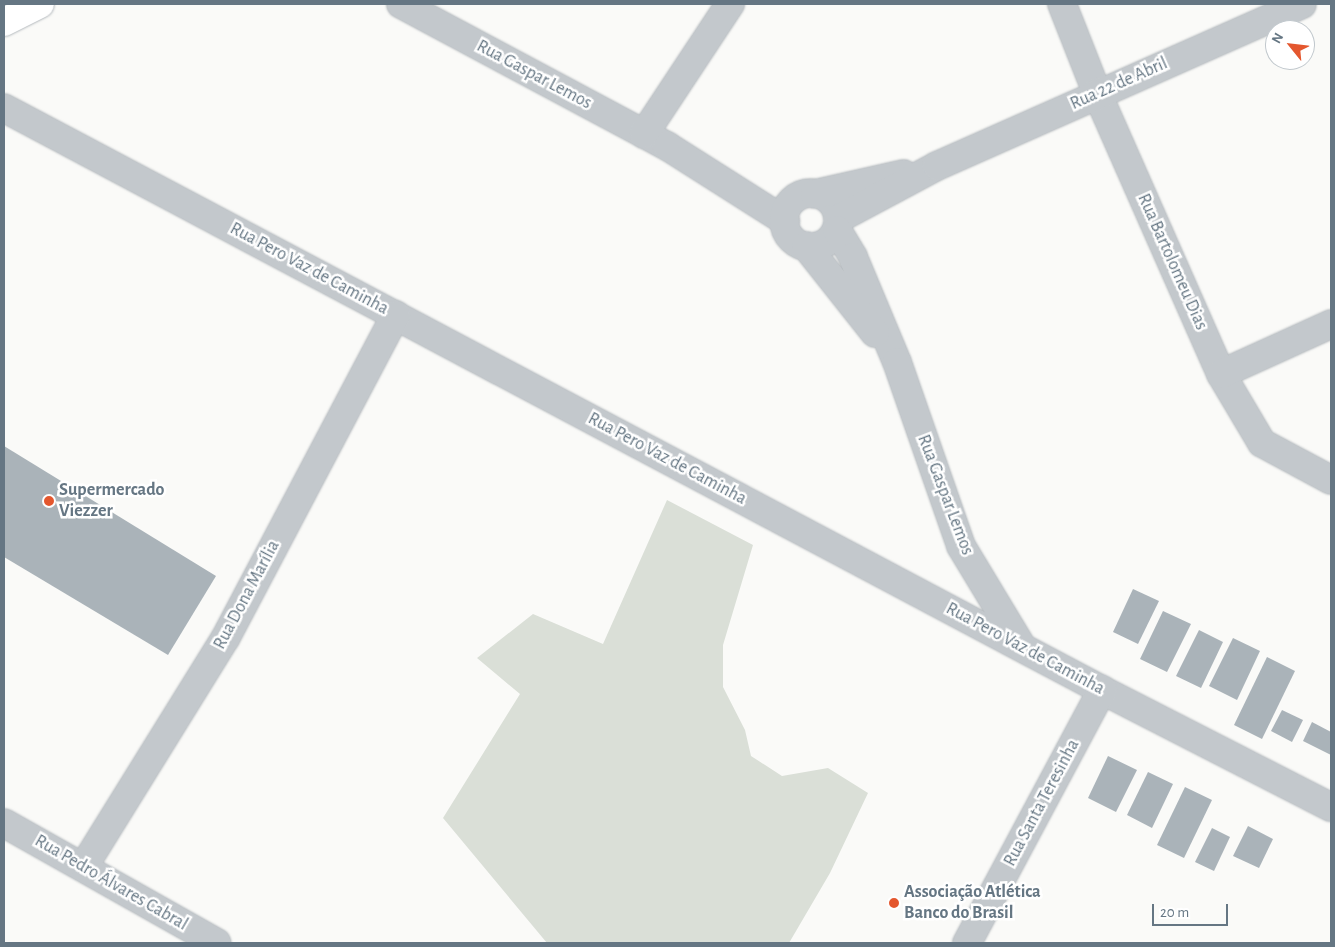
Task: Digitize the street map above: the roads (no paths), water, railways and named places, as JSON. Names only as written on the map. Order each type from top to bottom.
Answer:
[{"type":"main road","points":[[4,22],[40,4]]},
{"type":"street","name":"Rua Gaspar Lemos","points":[[400,4],[655,140],[797,206]]},
{"type":"street","points":[[655,140],[730,4]]},
{"type":"street","name":"Rua Bartolomeu Dias","points":[[1062,4],[1097,93],[1222,374],[1262,443],[1331,480]]},
{"type":"street","name":"Rua 22 de Abril","points":[[837,224],[937,166],[1097,93],[1302,4]]},
{"type":"street","name":"Rua Pero Vaz de Caminha","points":[[4,108],[1022,648],[1331,808]]},
{"type":"street","name":"Rua 22 de Abril","points":[[797,206],[937,166]]},
{"type":"street","points":[[831,202],[837,224],[821,246],[806,246],[791,238],[797,206],[831,202]]},
{"type":"street","name":"Rua Gaspar Lemos","points":[[837,224],[853,257],[897,362],[961,546],[1022,648]]},
{"type":"street","name":"Rua Gaspar Lemos","points":[[806,246],[897,362]]},
{"type":"street","name":"Rua Dona Marília","points":[[84,866],[226,637],[396,315]]},
{"type":"street","points":[[1222,374],[1331,324]]},
{"type":"street","name":"Rua Santa Teresinha","points":[[967,943],[1102,690]]},
{"type":"street","name":"Rua Pedro Álvares Cabral","points":[[4,823],[84,866],[217,943]]},
{"type":"place","name":"Supermercado Viezzer","points":[[49,501]]},
{"type":"place","name":"Associação Atlética Banco do Brasil","points":[[894,903]]}]
